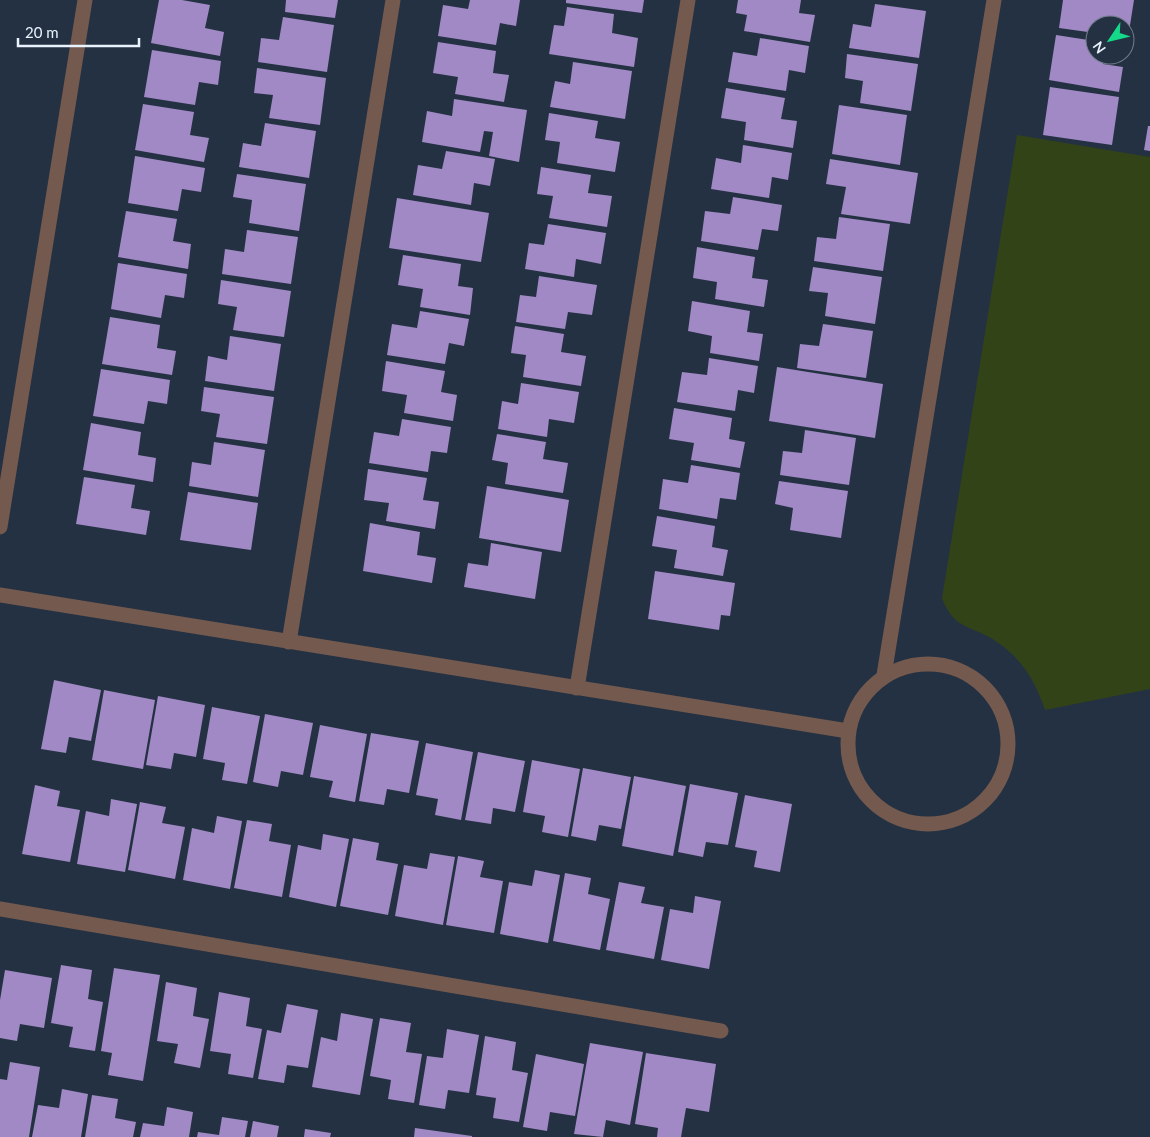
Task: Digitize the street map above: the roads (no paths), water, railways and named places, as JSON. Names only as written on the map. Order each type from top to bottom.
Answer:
[{"type":"street","points":[[0,527],[85,0]]},
{"type":"street","points":[[289,642],[393,0]]},
{"type":"street","points":[[577,688],[688,0]]},
{"type":"street","points":[[884,676],[994,0]]},
{"type":"street","points":[[0,595],[848,731]]},
{"type":"street","points":[[936,663],[963,670],[985,687],[1001,709],[1009,736],[1007,763],[996,788],[978,808],[954,821],[926,825],[900,820],[876,806],[858,784],[849,759],[848,731],[855,710],[867,690],[884,676],[909,665],[936,663]]},
{"type":"street","points":[[0,909],[721,1031]]}]
